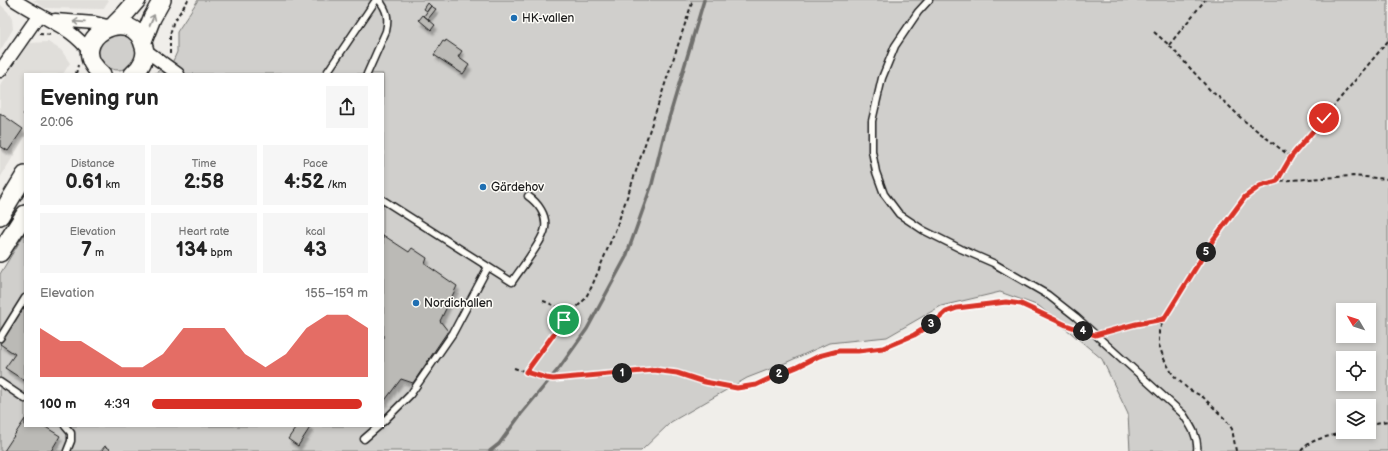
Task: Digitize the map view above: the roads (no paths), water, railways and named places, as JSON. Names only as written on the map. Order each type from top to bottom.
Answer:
[{"type":"main road","points":[[101,73],[87,61],[91,44],[100,30],[111,25],[125,14],[137,0]]},
{"type":"main road","points":[[134,73],[142,64],[144,46],[152,18],[162,0]]},
{"type":"main road","points":[[111,25],[120,24],[130,27],[139,34],[144,46]]},
{"type":"main road","points":[[0,216],[24,177]]},
{"type":"main road","points":[[0,253],[24,216]]},
{"type":"street","points":[[14,0],[75,35],[87,61]]},
{"type":"street","points":[[0,71],[28,30],[44,17],[111,25]]},
{"type":"street","points":[[144,46],[177,73]]},
{"type":"lane","points":[[327,73],[377,0],[385,8],[388,17],[388,25],[367,73]]},
{"type":"lane","points":[[929,0],[918,12],[895,46],[880,85],[872,121],[872,151],[876,172],[884,194],[898,214],[923,230],[948,243],[993,263],[1048,295],[1076,317],[1183,414],[1192,429],[1198,445],[1197,451]]},
{"type":"lane","points":[[384,201],[512,282],[538,243],[545,229],[545,218],[540,208],[528,196]]},
{"type":"lane","points":[[384,421],[410,395],[453,333],[488,267]]},
{"type":"lane","points":[[0,338],[24,300]]},
{"type":"lane","points":[[0,382],[24,398]]},
{"type":"lane","points":[[66,427],[71,433],[71,441],[67,451]]},
{"type":"lane","points":[[364,439],[378,427]]},
{"type":"waterway","points":[[490,451],[499,444],[521,414],[560,367],[587,329],[626,257],[652,184],[664,135],[704,0]]},
{"type":"place","name":"HK-vallen","points":[[514,18]]},
{"type":"place","name":"Gärdehov","points":[[483,187]]},
{"type":"place","name":"Nordichallen","points":[[416,303]]}]
